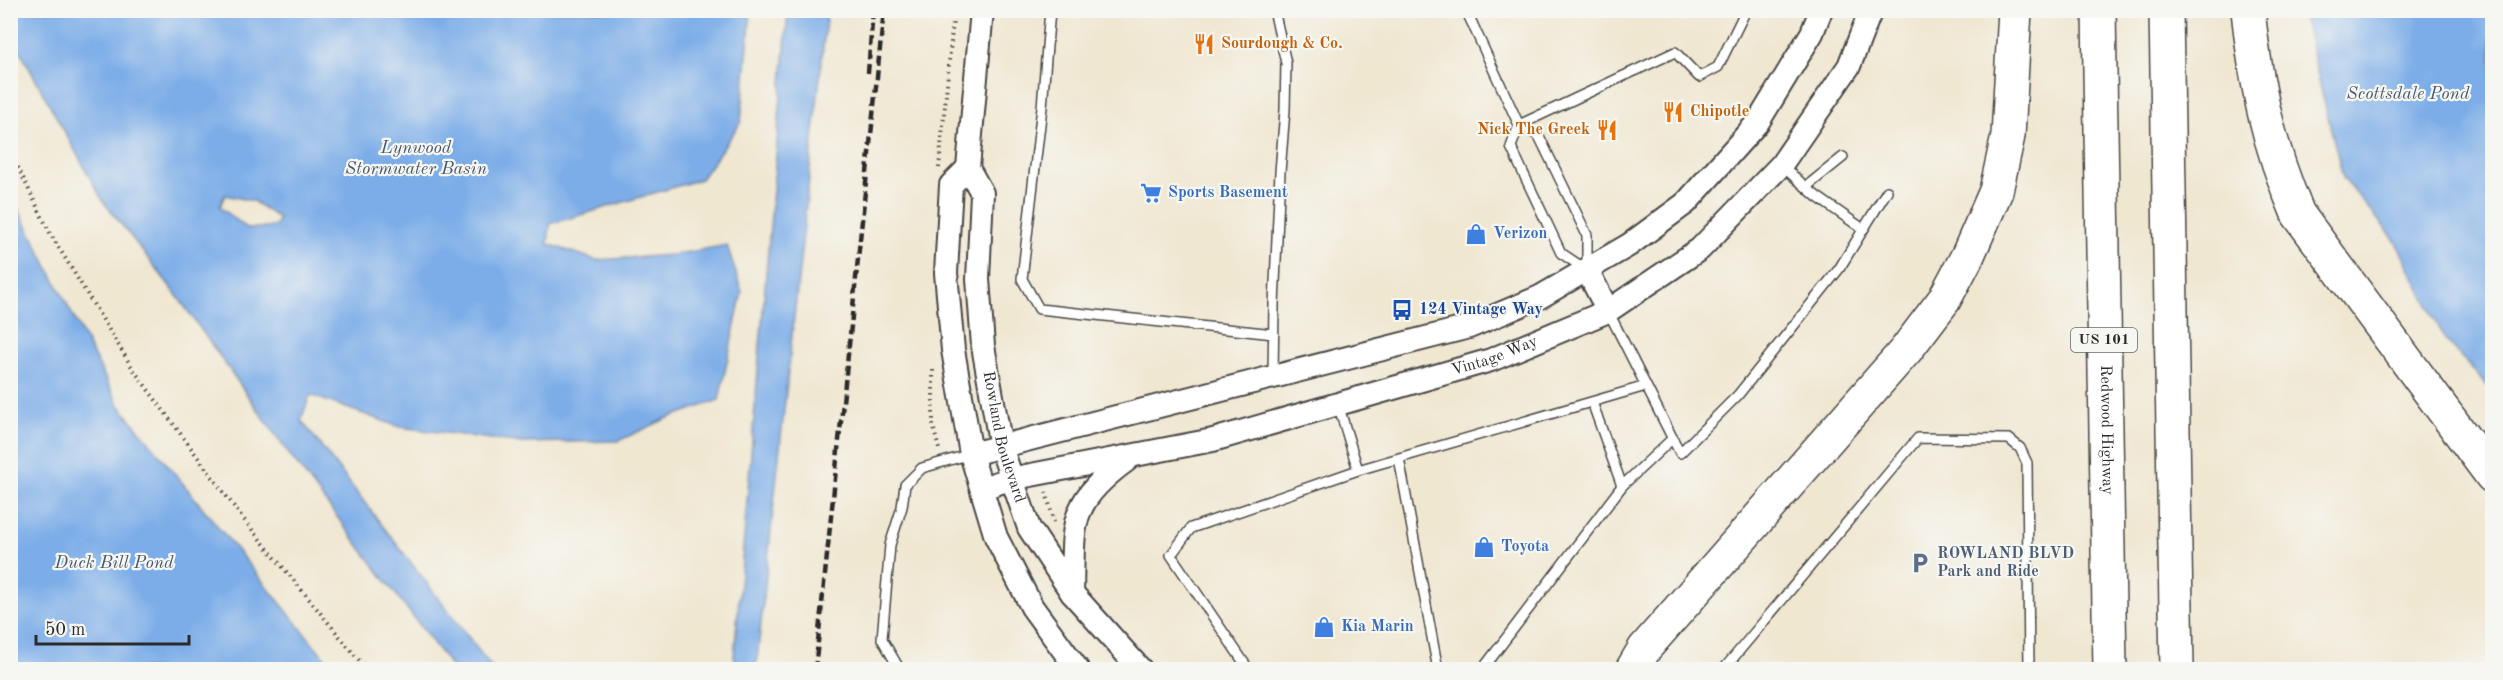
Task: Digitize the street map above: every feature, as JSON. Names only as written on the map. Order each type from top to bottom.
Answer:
[{"type":"highway","points":[[1632,669],[1645,648],[1906,350],[1944,300],[1968,255],[1996,191],[2008,136],[2015,10]]},
{"type":"highway","name":"Redwood Highway","points":[[2099,10],[2110,669]]},
{"type":"highway","points":[[2166,10],[2177,669]]},
{"type":"highway","points":[[2248,10],[2262,111],[2282,176],[2298,214],[2493,476]]},
{"type":"street","points":[[968,168],[982,10]]},
{"type":"street","points":[[971,454],[1469,327],[1540,297],[1629,245],[1686,202],[1758,122],[1812,33],[1821,10]]},
{"type":"street","name":"Vintage Way","points":[[982,488],[1010,479],[1213,440],[1491,360],[1608,311],[1700,249],[1781,165],[1849,66],[1871,10]]},
{"type":"street","name":"Rowland Boulevard","points":[[1078,669],[1032,607],[996,537],[971,454],[953,350],[946,273],[951,185],[968,168],[982,193],[978,279],[983,346],[1000,447],[1010,479],[1029,528],[1072,593],[1141,669]]},
{"type":"street","points":[[1587,270],[1608,311]]},
{"type":"street","points":[[1072,593],[1073,529],[1083,501],[1104,476],[1133,456]]},
{"type":"lane","points":[[1050,10],[1042,107],[1022,279],[1039,309],[1274,334]]},
{"type":"lane","points":[[1274,377],[1280,172],[1286,110],[1284,46],[1275,10]]},
{"type":"lane","points":[[1466,10],[1519,125],[1539,136],[1587,235],[1587,270]]},
{"type":"lane","points":[[1587,270],[1561,254],[1511,147],[1519,125],[1675,52],[1699,77],[1718,67],[1746,10]]},
{"type":"lane","points":[[1807,186],[1843,157]]},
{"type":"lane","points":[[1781,165],[1863,229]]},
{"type":"lane","points":[[1608,311],[1680,453],[1738,395],[1839,269],[1887,192]]},
{"type":"lane","points":[[1250,669],[1171,555],[1191,528],[1358,470],[1646,386]]},
{"type":"lane","points":[[1592,402],[1622,486]]},
{"type":"lane","points":[[1337,403],[1358,470]]},
{"type":"lane","points":[[1482,669],[1622,486],[1673,438]]},
{"type":"lane","points":[[1725,665],[1918,438],[2009,439],[2020,448],[2027,463],[2029,669]]},
{"type":"lane","points":[[900,669],[882,639],[890,545],[902,507],[905,485],[913,474],[922,468],[971,454]]},
{"type":"lane","points":[[1399,458],[1438,669]]},
{"type":"path","points":[[10,151],[51,236],[133,369],[241,516],[367,669]]},
{"type":"path","points":[[933,426],[943,461]]},
{"type":"path","points":[[1044,485],[1055,526]]},
{"type":"water","name":"Lynwood Stormwater Basin","points":[[10,11],[751,11],[741,122],[701,179],[550,224],[548,244],[596,260],[672,255],[727,245],[742,292],[719,400],[668,418],[618,441],[522,443],[400,427],[310,395],[301,420],[493,669],[453,669],[289,454],[173,290],[103,201],[11,35]],"holes":[[[225,195],[253,201],[279,218],[275,226],[248,229],[220,207]]]},
{"type":"water","points":[[788,11],[827,11],[756,669],[733,669]]},
{"type":"water","name":"Scottsdale Pond","points":[[2302,11],[2492,11],[2492,391],[2445,339],[2395,240],[2343,178]]},
{"type":"water","name":"Duck Bill Pond","points":[[11,195],[119,405],[334,669],[11,669]]},
{"type":"railway","points":[[868,73],[873,10]]},
{"type":"railway","points":[[815,670],[884,10]]},
{"type":"place","name":"Sourdough & Co.","points":[[1204,44]]},
{"type":"place","name":"Chipotle","points":[[1673,112]]},
{"type":"place","name":"Nick The Greek","points":[[1607,130]]},
{"type":"place","name":"Sports Basement","points":[[1151,193]]},
{"type":"place","name":"Verizon","points":[[1476,234]]},
{"type":"place","name":"124 Vintage Way","points":[[1402,310]]},
{"type":"place","name":"Toyota","points":[[1484,547]]},
{"type":"place","name":"ROWLAND BLVD Park and Ride","points":[[1920,563]]},
{"type":"place","name":"Kia Marin","points":[[1324,627]]}]
